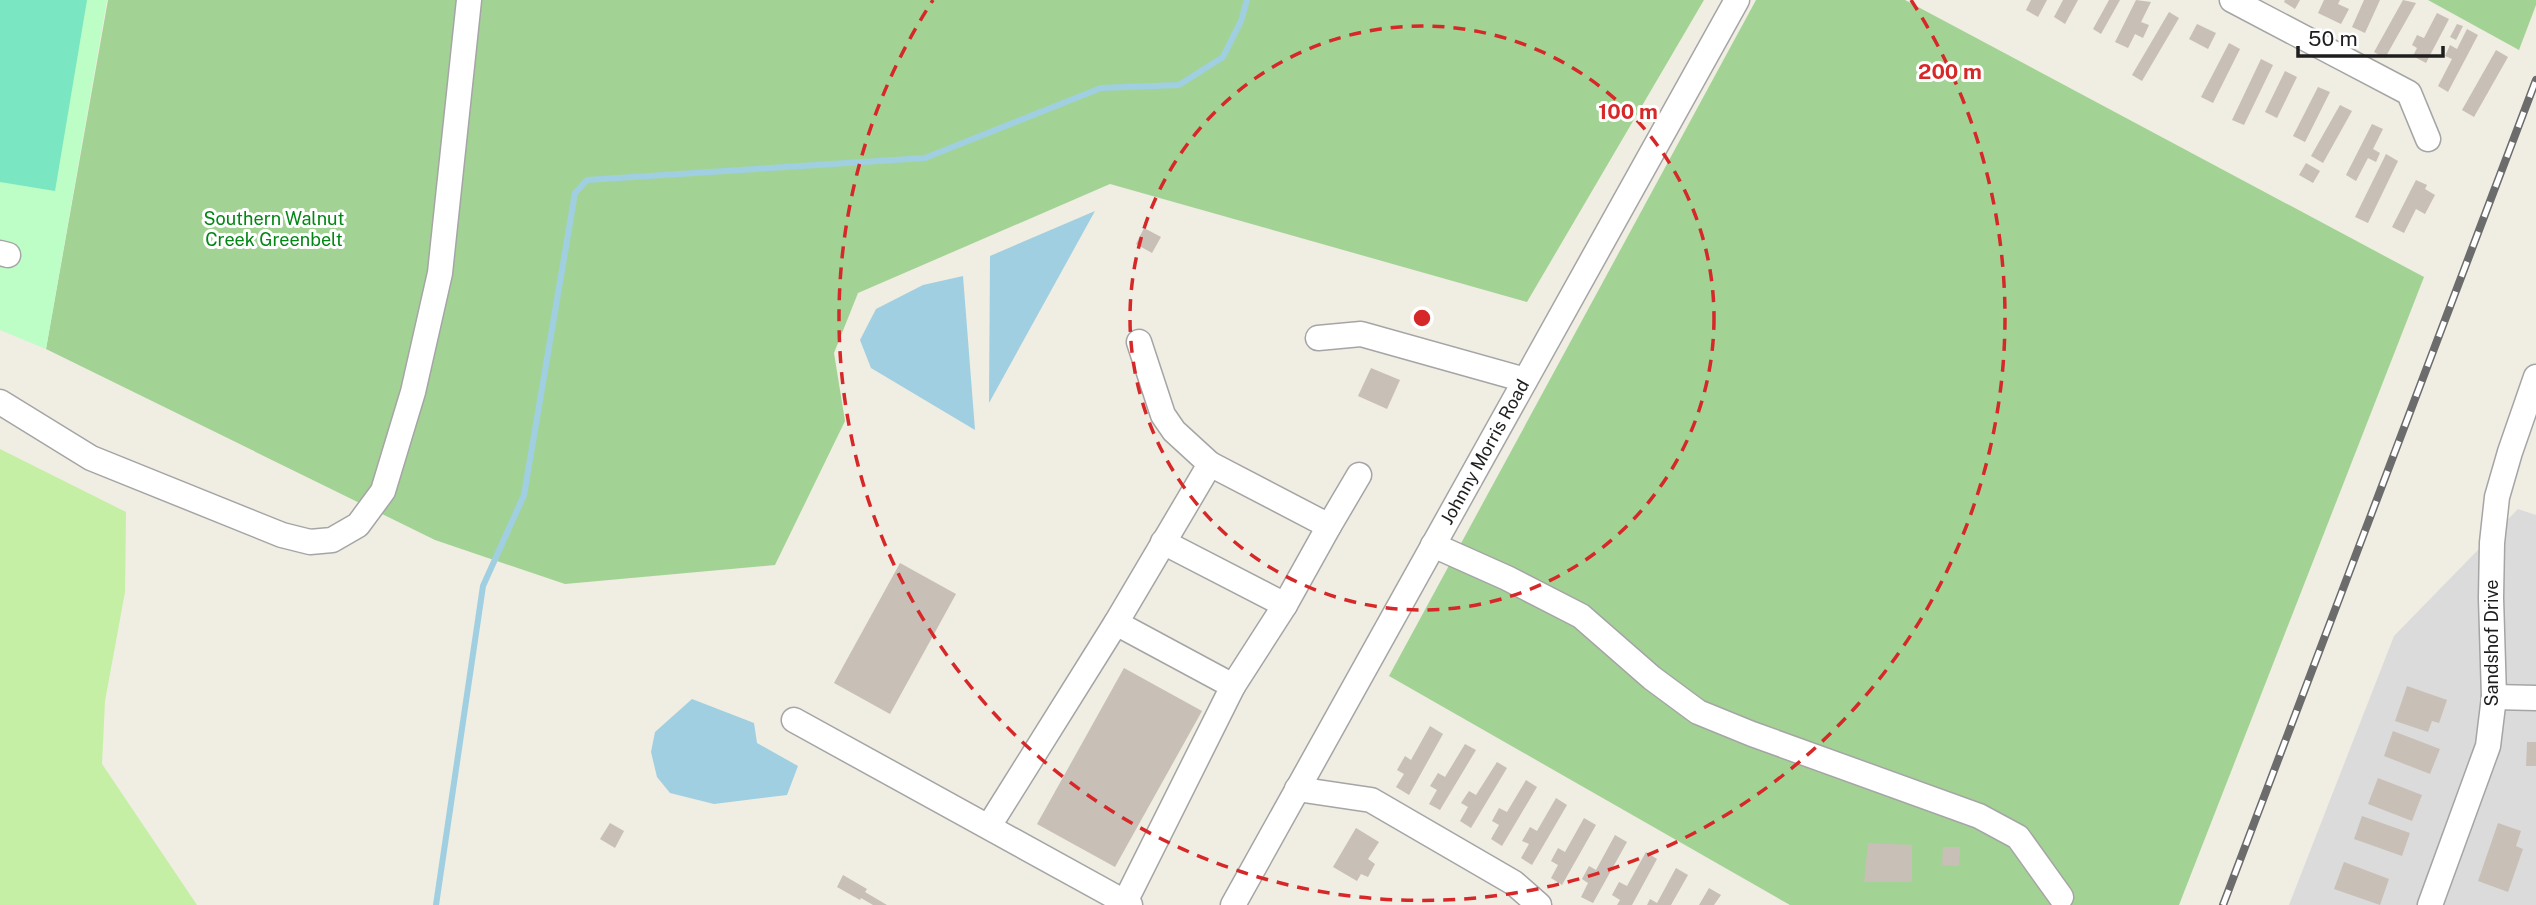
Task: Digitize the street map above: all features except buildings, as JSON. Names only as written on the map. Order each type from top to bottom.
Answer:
[{"type":"street","points":[[0,402],[91,458],[282,535],[310,542],[332,540],[358,525],[383,491],[413,392],[440,273],[469,0]]},
{"type":"street","name":"Johnny Morris Road","points":[[1233,905],[1737,0]]},
{"type":"street","points":[[2232,0],[2409,93],[2428,139]]},
{"type":"street","points":[[1318,338],[1361,334],[1525,380]]},
{"type":"street","points":[[1139,342],[1163,415],[1174,430],[1210,464],[1329,526]]},
{"type":"street","name":"Sandshof Drive","points":[[2430,905],[2488,746],[2494,697],[2491,598],[2492,543],[2497,498],[2536,377]]},
{"type":"street","points":[[989,826],[1116,623],[1210,464]]},
{"type":"street","points":[[794,720],[1127,904],[1233,686],[1285,606],[1359,475]]},
{"type":"street","points":[[1163,542],[1285,606]]},
{"type":"street","points":[[1433,545],[1507,578],[1581,617],[1652,678],[1698,712],[1979,816],[2018,837],[2062,897]]},
{"type":"street","points":[[1116,623],[1233,686]]},
{"type":"street","points":[[2494,697],[2536,698]]},
{"type":"street","points":[[1297,789],[1371,800],[1514,883],[1539,905]]},
{"type":"shaded area","points":[[2518,509],[2536,515],[2536,905],[2289,905],[2394,636]]},
{"type":"green space","points":[[0,0],[107,0],[46,349],[0,330]]},
{"type":"green space","points":[[0,0],[87,0],[55,191],[0,182]]},
{"type":"green space","name":"Southern Walnut Creek Greenbelt","points":[[108,0],[1704,0],[1527,302],[1110,184],[858,293],[834,353],[845,421],[775,565],[565,584],[435,540],[46,349]]},
{"type":"green space","points":[[1756,0],[1905,0],[2424,277],[2179,905],[1790,905],[1389,676]]},
{"type":"green space","points":[[2428,0],[2536,0],[2536,5],[2519,50]]},
{"type":"green space","points":[[0,449],[126,512],[125,592],[105,701],[102,764],[197,905],[0,905]]},
{"type":"water","points":[[1095,211],[989,403],[990,256]]},
{"type":"water","points":[[963,276],[975,430],[871,368],[860,340],[876,309],[923,285]]},
{"type":"water","points":[[692,699],[754,723],[757,743],[798,766],[787,795],[714,804],[670,793],[657,777],[651,752],[655,732]]},
{"type":"waterway","points":[[436,905],[483,586],[524,495],[575,193],[587,180],[925,158],[1101,88],[1179,85],[1223,57],[1241,21],[1247,0]]},
{"type":"railway","points":[[2223,905],[2536,80]]}]
